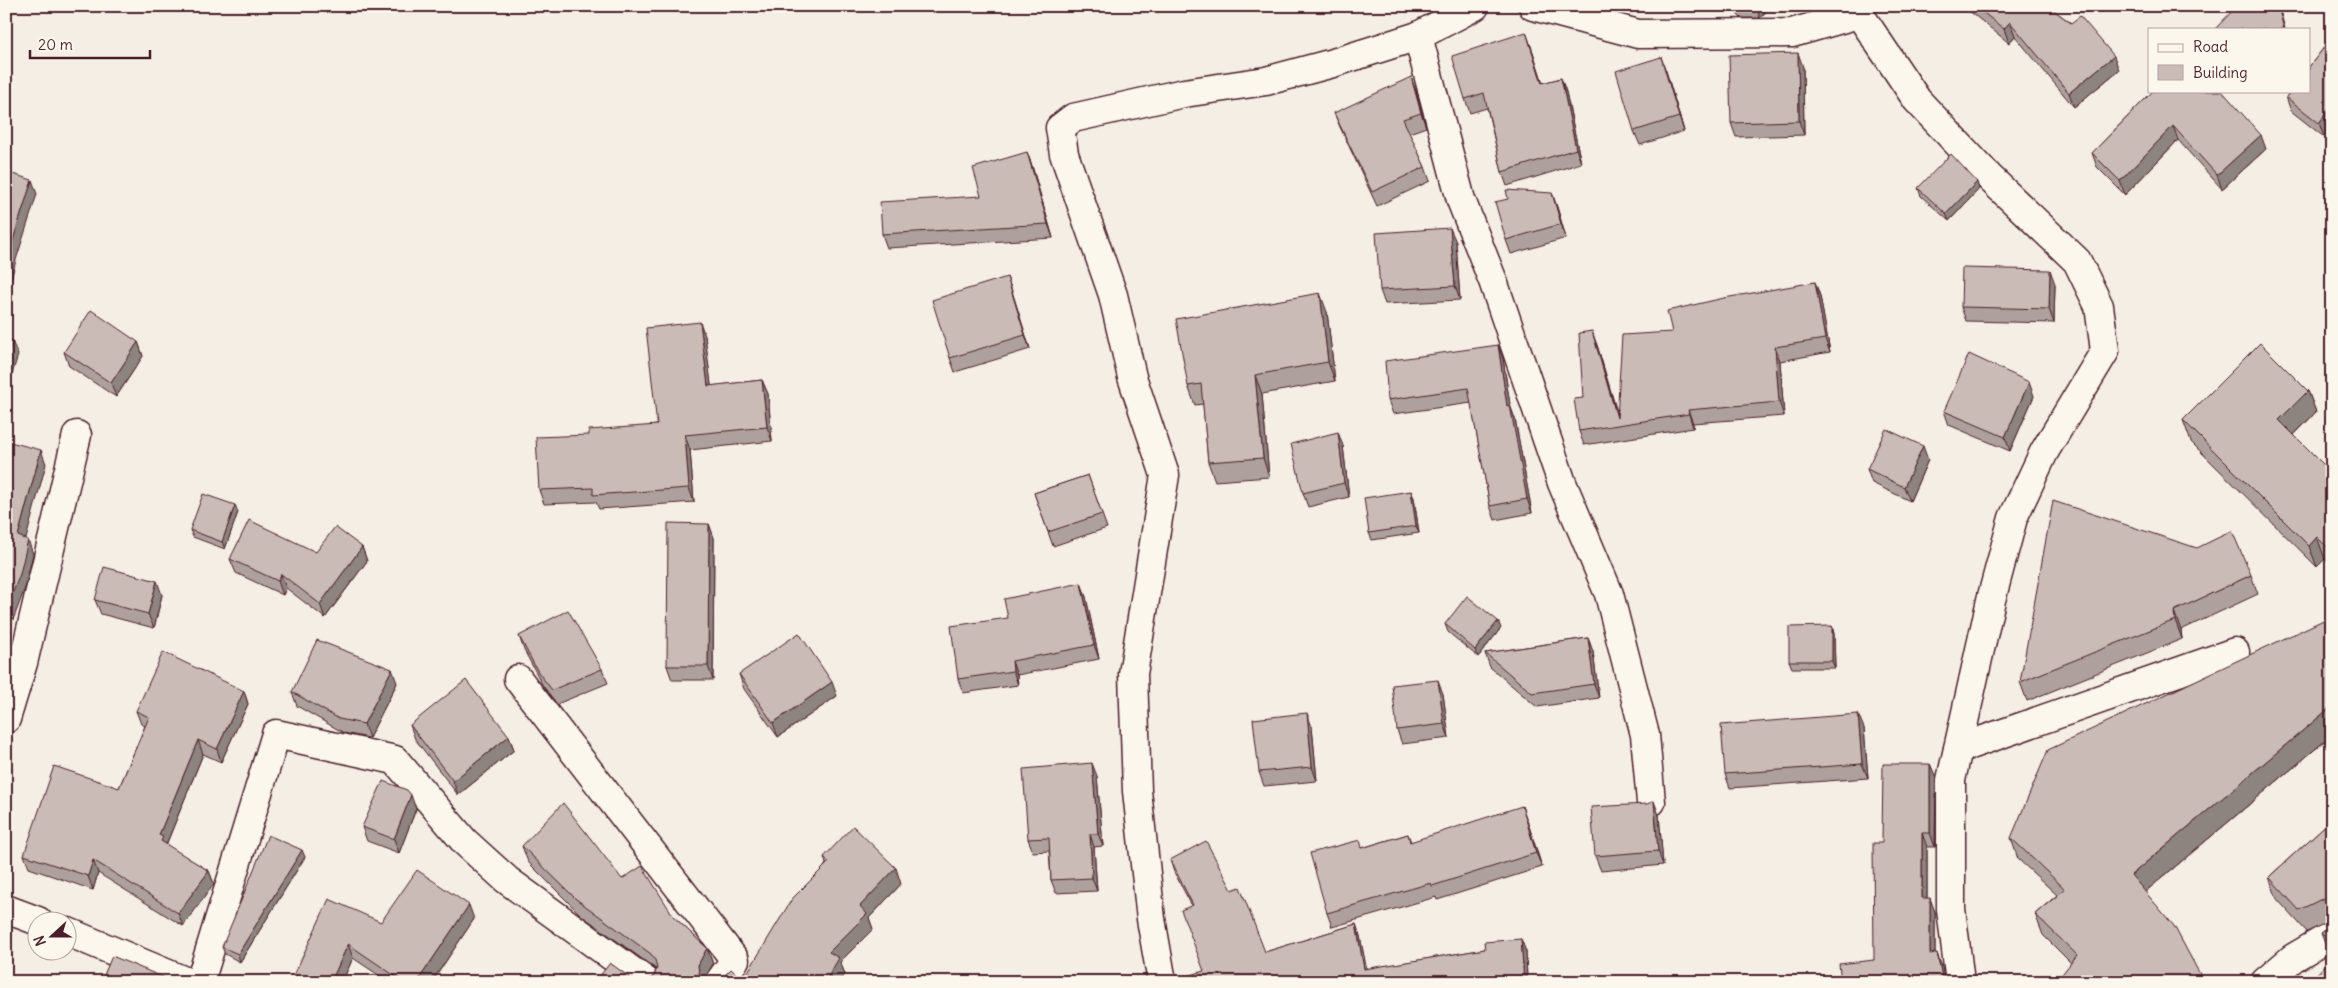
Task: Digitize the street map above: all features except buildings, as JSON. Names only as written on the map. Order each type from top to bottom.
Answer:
[{"type":"street","points":[[1162,982],[1151,919],[1137,791],[1132,674],[1152,564],[1164,475],[1132,377],[1113,295],[1064,154],[1060,128],[1073,118],[1184,93],[1266,81],[1333,63],[1418,36],[1475,6]]},
{"type":"street","points":[[1533,6],[1638,34],[1792,33],[1856,10],[1917,100],[1991,179],[2077,261],[2099,306],[2105,351],[2044,452],[2013,518],[1991,600],[1951,780],[1951,909],[1960,982]]},
{"type":"street","points":[[1418,36],[1462,200],[1493,281],[1562,483],[1609,594],[1645,735],[1651,802]]},
{"type":"street","points":[[6,719],[23,663],[77,435]]},
{"type":"street","points":[[1961,739],[2230,644]]},
{"type":"street","points":[[518,679],[734,960],[719,982]]},
{"type":"street","points":[[200,982],[276,734],[395,760],[465,842],[506,880],[647,982]]},
{"type":"street","points":[[6,909],[28,917]]},
{"type":"street","points":[[2265,982],[2293,958],[2332,935]]},
{"type":"street","points":[[78,936],[187,982]]}]
